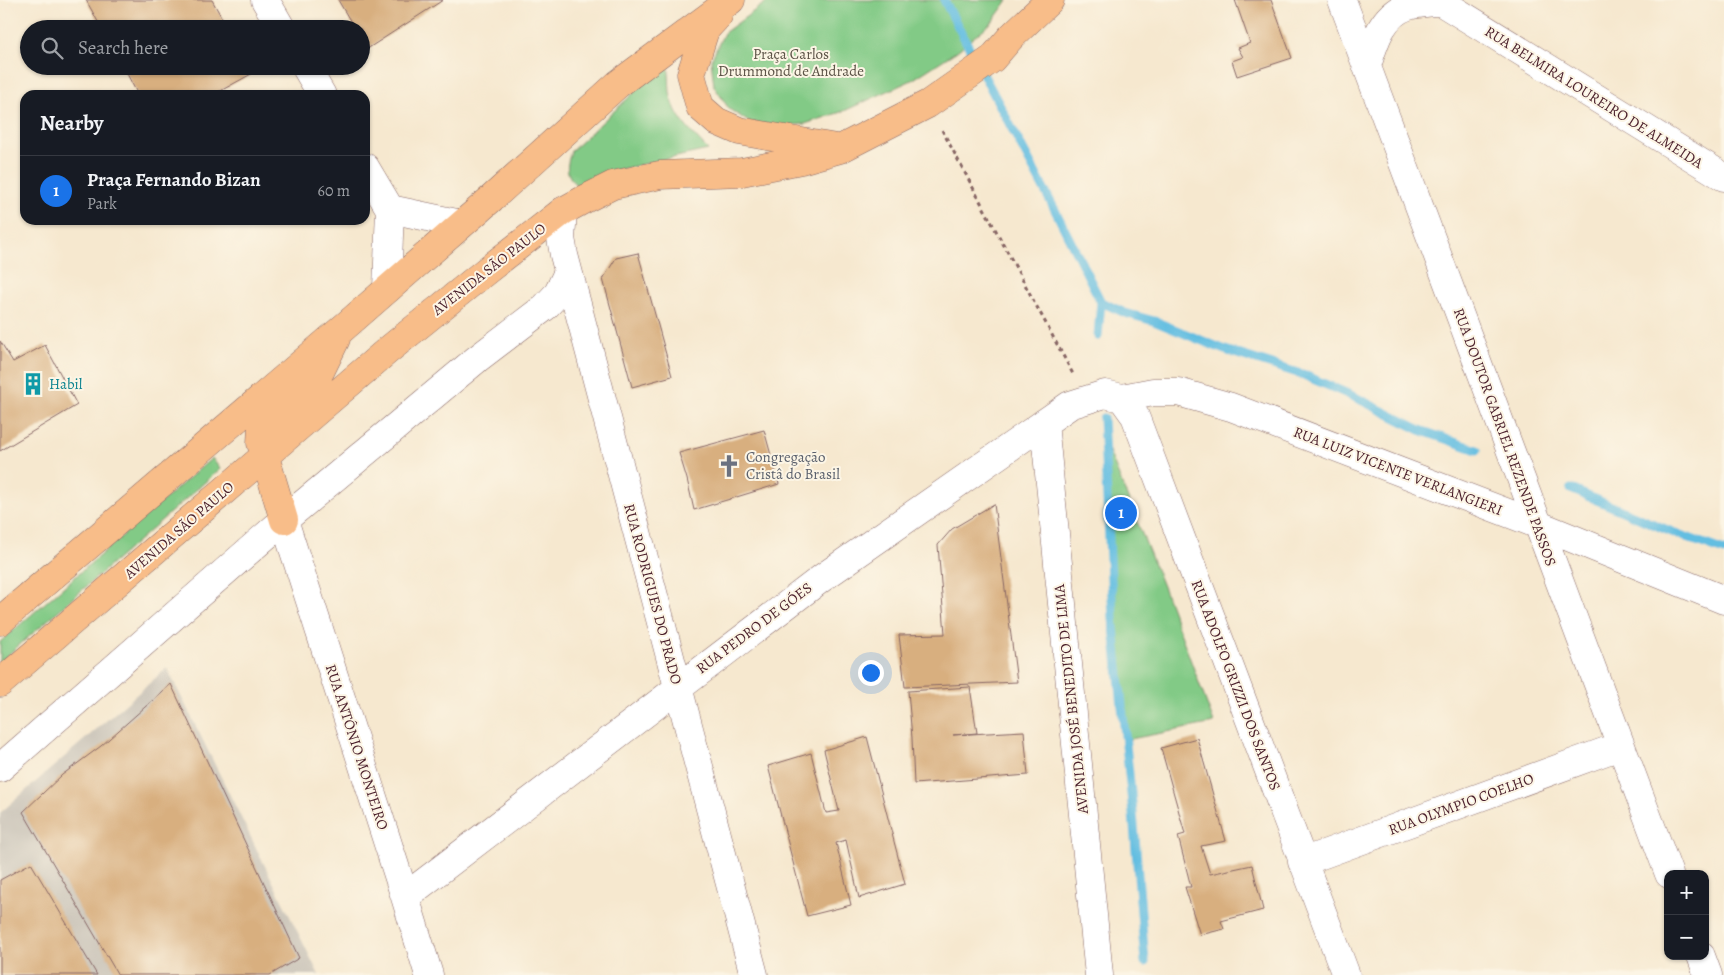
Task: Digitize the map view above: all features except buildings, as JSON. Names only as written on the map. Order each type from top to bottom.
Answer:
[{"type":"main road","points":[[732,0],[705,30],[691,74],[700,107],[716,121],[739,131],[840,148]]},
{"type":"main road","points":[[0,621],[342,329],[618,84],[732,0]]},
{"type":"main road","points":[[1011,37],[1026,0]]},
{"type":"main road","name":"AVENIDA SÃO PAULO","points":[[0,683],[394,345],[563,211],[613,185],[660,175],[742,172],[802,160],[840,148],[928,104],[992,58],[1050,0]]},
{"type":"main road","points":[[284,520],[260,442],[262,427],[267,418],[319,374],[342,329]]},
{"type":"street","points":[[265,0],[277,20]]},
{"type":"street","name":"RUA DOUTOR GABRIEL REZENDE PASSOS","points":[[1342,0],[1667,870]]},
{"type":"street","points":[[1367,66],[1378,34],[1390,17],[1407,6],[1439,1]]},
{"type":"street","name":"RUA BELMIRA LOUREIRO DE ALMEIDA","points":[[1439,1],[1724,177]]},
{"type":"street","points":[[310,75],[319,90]]},
{"type":"street","points":[[370,175],[390,209],[387,289]]},
{"type":"street","points":[[390,209],[462,224]]},
{"type":"street","name":"RUA RODRIGUES DO PRADO","points":[[563,211],[561,238],[568,272],[754,975]]},
{"type":"street","points":[[0,768],[284,520],[477,359],[545,307],[558,293],[568,272]]},
{"type":"street","name":"RUA LUIZ VICENTE VERLANGIERI","points":[[1122,398],[1153,392],[1178,392],[1231,407],[1538,525],[1724,600]]},
{"type":"street","name":"RUA PEDRO DE GÓES","points":[[405,897],[677,687],[822,578],[1044,423],[1070,405],[1086,399],[1105,394],[1122,398]]},
{"type":"street","name":"RUA ADOLFO GRIZZI DOS SANTOS","points":[[1122,398],[1135,416],[1346,975]]},
{"type":"street","name":"AVENIDA JOSÉ BENEDITO DE LIMA","points":[[1044,423],[1098,975]]},
{"type":"street","name":"RUA ANTÔNIO MONTEIRO","points":[[284,520],[405,897],[428,975]]},
{"type":"street","name":"RUA OLYMPIO COELHO","points":[[1302,862],[1620,746]]},
{"type":"street","points":[[1702,960],[1708,975]]},
{"type":"path","points":[[928,104],[1086,399]]},
{"type":"shaded area","points":[[167,668],[319,975],[0,975],[0,813]]},
{"type":"green space","name":"Praça Carlos Drummond de Andrade","points":[[769,0],[1008,0],[992,22],[957,51],[912,80],[844,111],[805,124],[779,126],[749,122],[729,109],[714,86],[711,60],[724,33]]},
{"type":"green space","points":[[667,62],[670,92],[675,109],[684,124],[708,150],[603,173],[585,184],[576,185],[568,172],[568,161],[571,151]]},
{"type":"green space","points":[[1103,436],[1164,589],[1214,723],[1125,740]]},
{"type":"green space","points":[[212,458],[220,469],[0,662],[0,642]]},
{"type":"waterway","points":[[944,0],[1054,208],[1101,302],[1125,313],[1154,321],[1225,350],[1304,375],[1357,398],[1420,430],[1477,450]]},
{"type":"waterway","points":[[1098,336],[1101,302]]},
{"type":"waterway","points":[[1103,418],[1113,618],[1133,813],[1145,962]]},
{"type":"waterway","points":[[1571,489],[1672,532],[1724,551]]},
{"type":"place","name":"Habil","points":[[33,384]]},
{"type":"place","name":"Congregação Cristâ do Brasil","points":[[729,466]]},
{"type":"place","name":"Praça Fernando Bizan","points":[[1121,513]]}]
